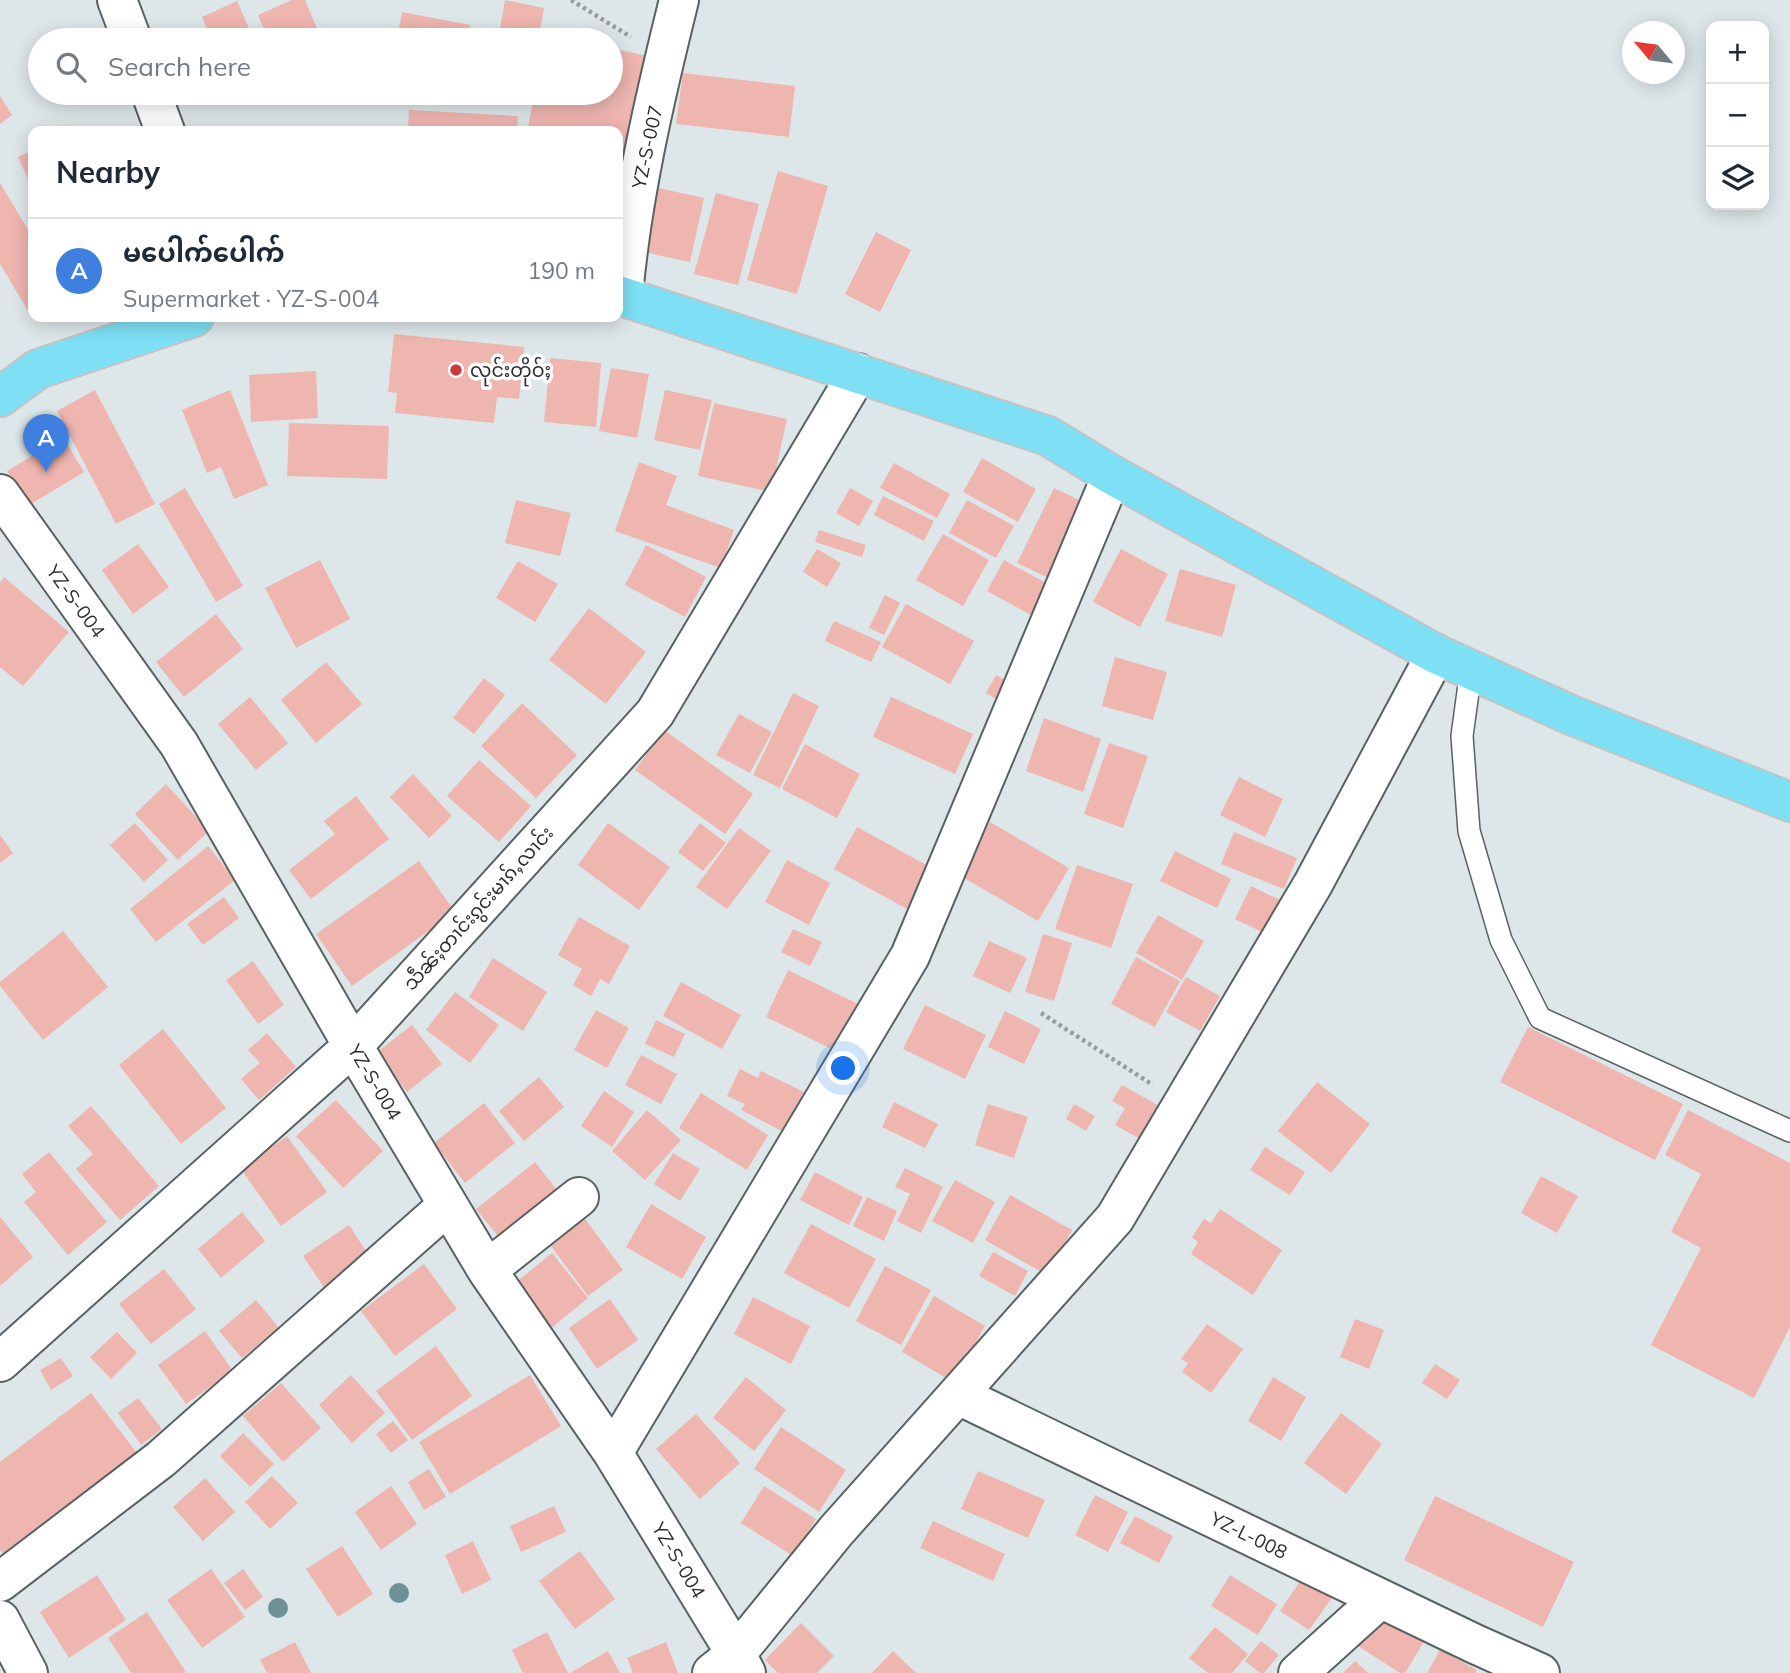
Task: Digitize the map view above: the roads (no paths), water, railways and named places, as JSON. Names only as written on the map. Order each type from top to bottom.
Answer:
[{"type":"highway","points":[[623,296],[1048,436],[1112,475],[1436,654],[1571,715],[1790,803]]},
{"type":"highway","points":[[0,397],[38,369],[179,322]]},
{"type":"street","points":[[117,0],[128,28]]},
{"type":"street","name":"YZ-S-007","points":[[623,275],[665,58],[679,0]]},
{"type":"street","points":[[155,105],[163,126]]},
{"type":"street","name":"သဵၼ်ႈတၢင်းၵွင်းမၢၵ်ႇလၢင်း","points":[[0,1362],[353,1046],[655,713],[858,373]]},
{"type":"street","points":[[613,1453],[910,956],[1112,475]]},
{"type":"street","name":"YZ-S-004","points":[[0,495],[179,744],[448,1205],[488,1270],[613,1453],[731,1667]]},
{"type":"street","points":[[731,1667],[836,1531],[1115,1218],[1313,884],[1436,654]]},
{"type":"street","points":[[488,1270],[579,1197]]},
{"type":"street","points":[[0,1582],[161,1460],[448,1205]]},
{"type":"street","name":"YZ-L-008","points":[[958,1395],[1380,1599],[1541,1673]]},
{"type":"street","points":[[1298,1673],[1380,1599]]},
{"type":"street","points":[[0,1620],[29,1673]]},
{"type":"lane","points":[[1471,670],[1462,737],[1469,831],[1500,940],[1540,1018],[1790,1131]]},
{"type":"place","name":"လုင်းတိုဝ်ႈ","points":[[456,370]]},
{"type":"place","name":"မပေါက်ပေါက်","points":[[46,472]]}]
